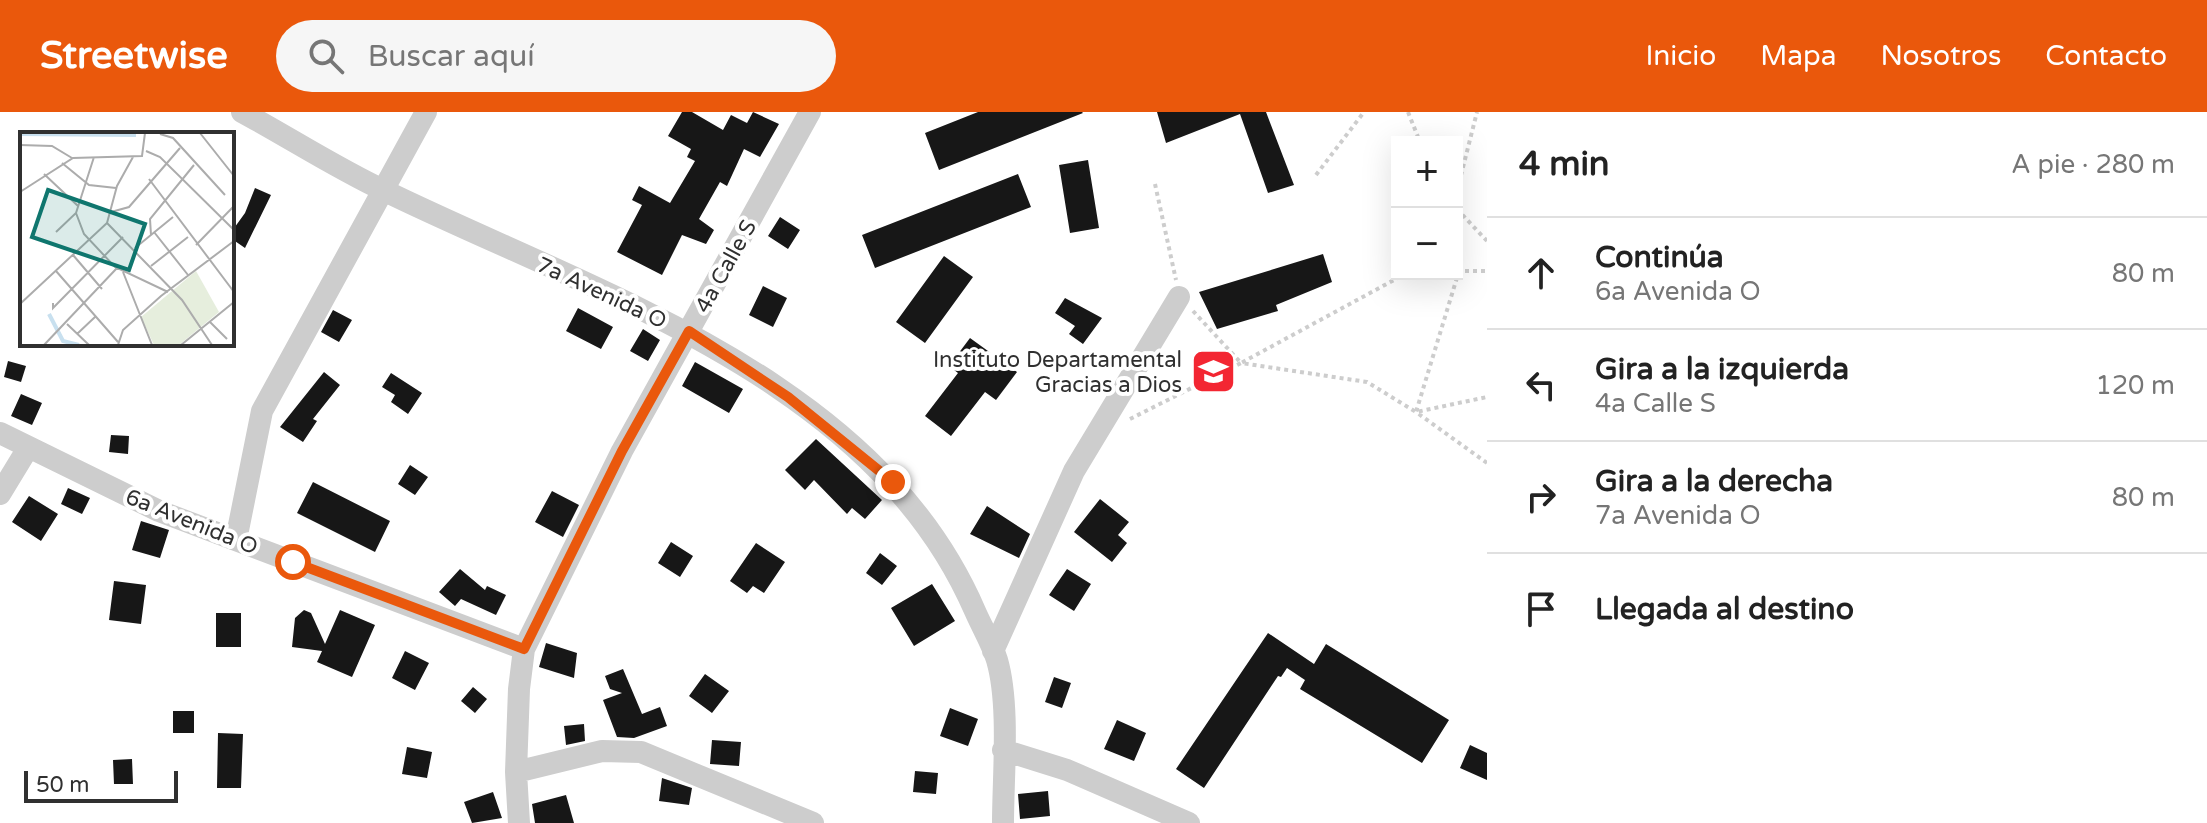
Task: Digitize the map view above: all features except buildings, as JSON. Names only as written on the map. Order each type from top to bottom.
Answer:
[{"type":"street","name":"7a Avenida O","points":[[242,112],[382,190],[689,331],[788,397],[893,482],[942,548],[966,590],[997,661],[1003,750],[1003,823]]},
{"type":"street","points":[[236,540],[262,411],[426,112]]},
{"type":"street","name":"4a Calle S","points":[[519,823],[516,772],[524,649],[622,451],[810,112]]},
{"type":"street","points":[[993,651],[1074,471],[1179,297]]},
{"type":"street","name":"6a Avenida O","points":[[0,433],[159,511],[524,649]]},
{"type":"street","points":[[0,494],[28,448]]},
{"type":"street","points":[[1003,750],[1067,770],[1189,823]]},
{"type":"street","points":[[516,772],[602,751],[641,752],[813,823]]},
{"type":"path","points":[[1316,175],[1364,112]]},
{"type":"path","points":[[1408,112],[1418,136]]},
{"type":"path","points":[[1463,167],[1477,112]]},
{"type":"path","points":[[1155,184],[1179,297],[1241,363],[1367,382],[1416,412],[1487,463]]},
{"type":"path","points":[[1463,215],[1487,241]]},
{"type":"path","points":[[1463,271],[1487,271]]},
{"type":"path","points":[[1095,436],[1241,363],[1394,280]]},
{"type":"path","points":[[1416,412],[1455,280]]},
{"type":"path","points":[[1416,412],[1487,397]]},
{"type":"place","name":"Instituto Departamental Gracias a Dios","points":[[1213,372]]},
{"type":"route","points":[[293,562],[524,649],[622,451],[689,331],[788,397],[893,482]]}]
